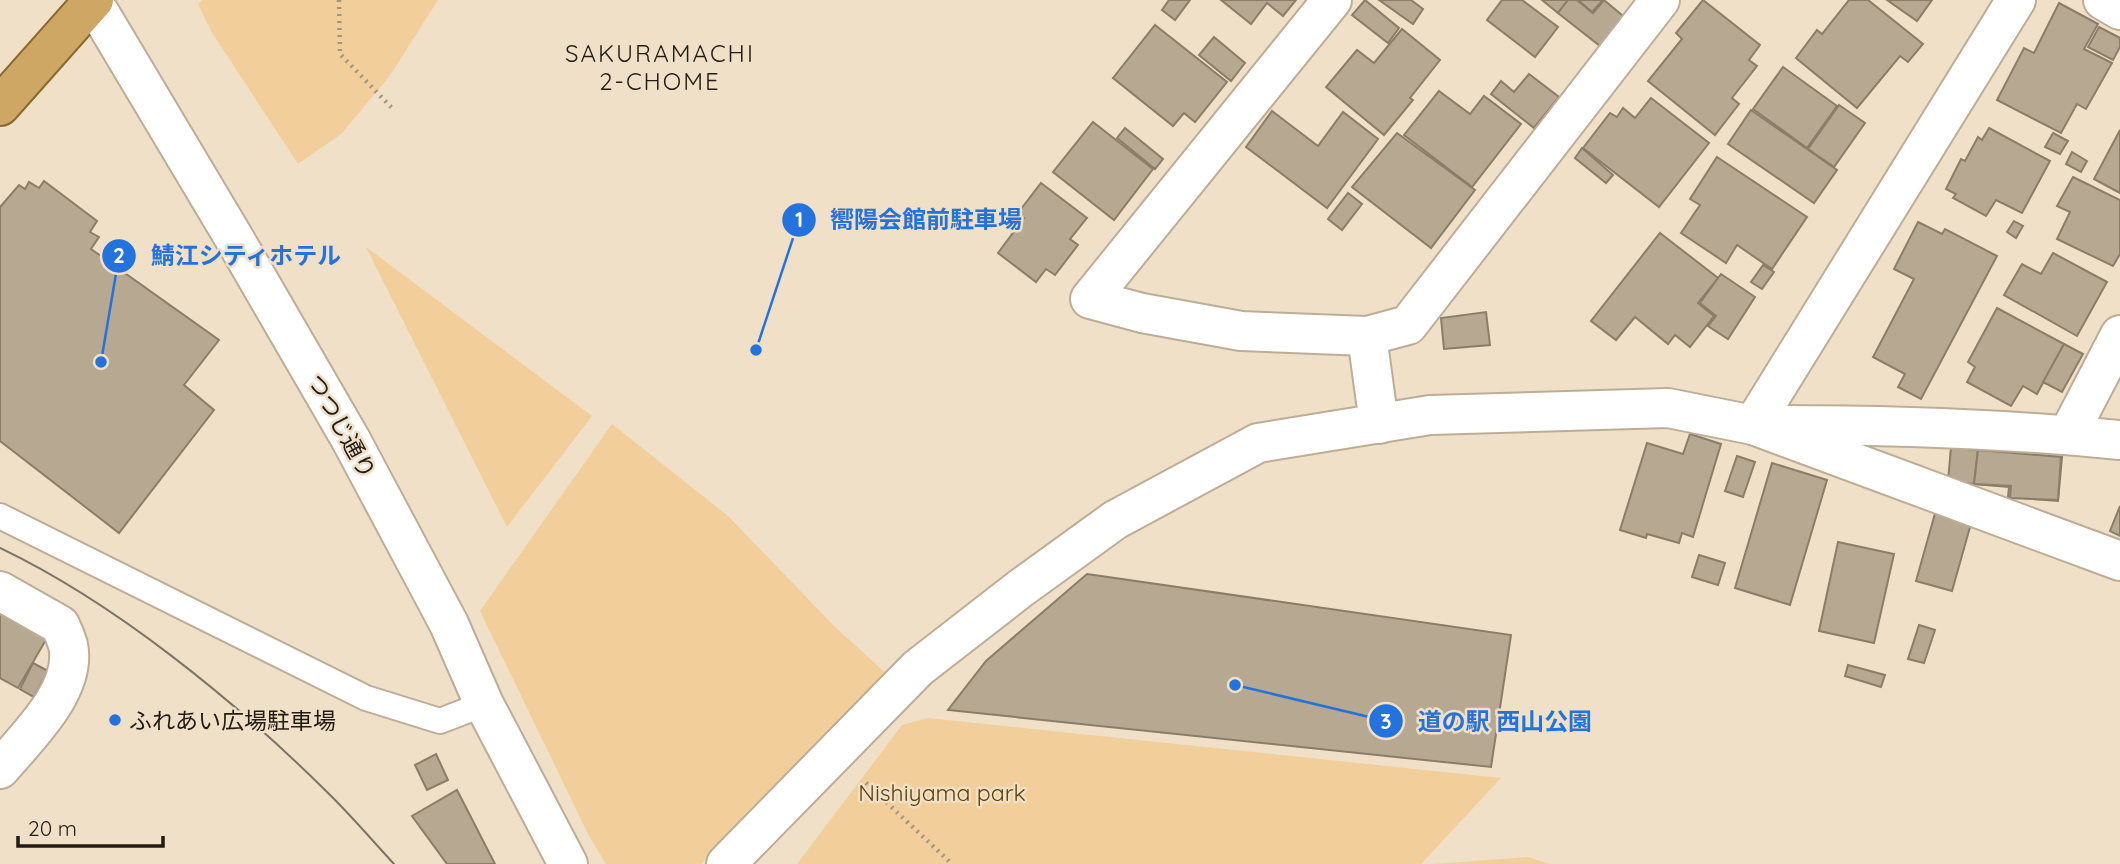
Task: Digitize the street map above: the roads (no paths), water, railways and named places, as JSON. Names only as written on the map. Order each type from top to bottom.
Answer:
[{"type":"highway","points":[[0,106],[93,1]]},
{"type":"street","points":[[1332,0],[1090,299],[1142,313],[1241,331],[1367,336],[1408,325],[1660,0]]},
{"type":"street","points":[[1753,425],[2016,0]]},
{"type":"street","points":[[2103,0],[2120,10]]},
{"type":"street","name":"つつじ通り","points":[[93,1],[351,440],[449,624],[484,704],[568,864]]},
{"type":"street","points":[[2068,435],[2120,335]]},
{"type":"street","points":[[1367,336],[1379,424]]},
{"type":"street","points":[[726,864],[918,668],[1115,520],[1258,443],[1430,415],[1668,408],[1753,425],[2120,561]]},
{"type":"street","points":[[1753,425],[1839,425],[2068,435],[2120,440]]},
{"type":"street","points":[[0,591],[61,625],[69,647],[67,673],[56,701],[0,769]]},
{"type":"lane","points":[[0,516],[366,698],[440,721],[484,704]]},
{"type":"tram line","points":[[0,548],[86,596],[172,656],[212,688],[290,756],[394,864]]},
{"type":"place","name":"嚮陽会館前駐車場","points":[[756,350]]},
{"type":"place","name":"鯖江シティホテル","points":[[101,362]]},
{"type":"place","name":"道の駅 西山公園","points":[[1235,685]]},
{"type":"place","name":"ふれあい広場駐車場","points":[[115,720]]},
{"type":"district","name":"SAKURAMACHI 2-CHOME","points":[[660,67]]},
{"type":"park label","name":"Nishiyama park","points":[[942,792]]}]
